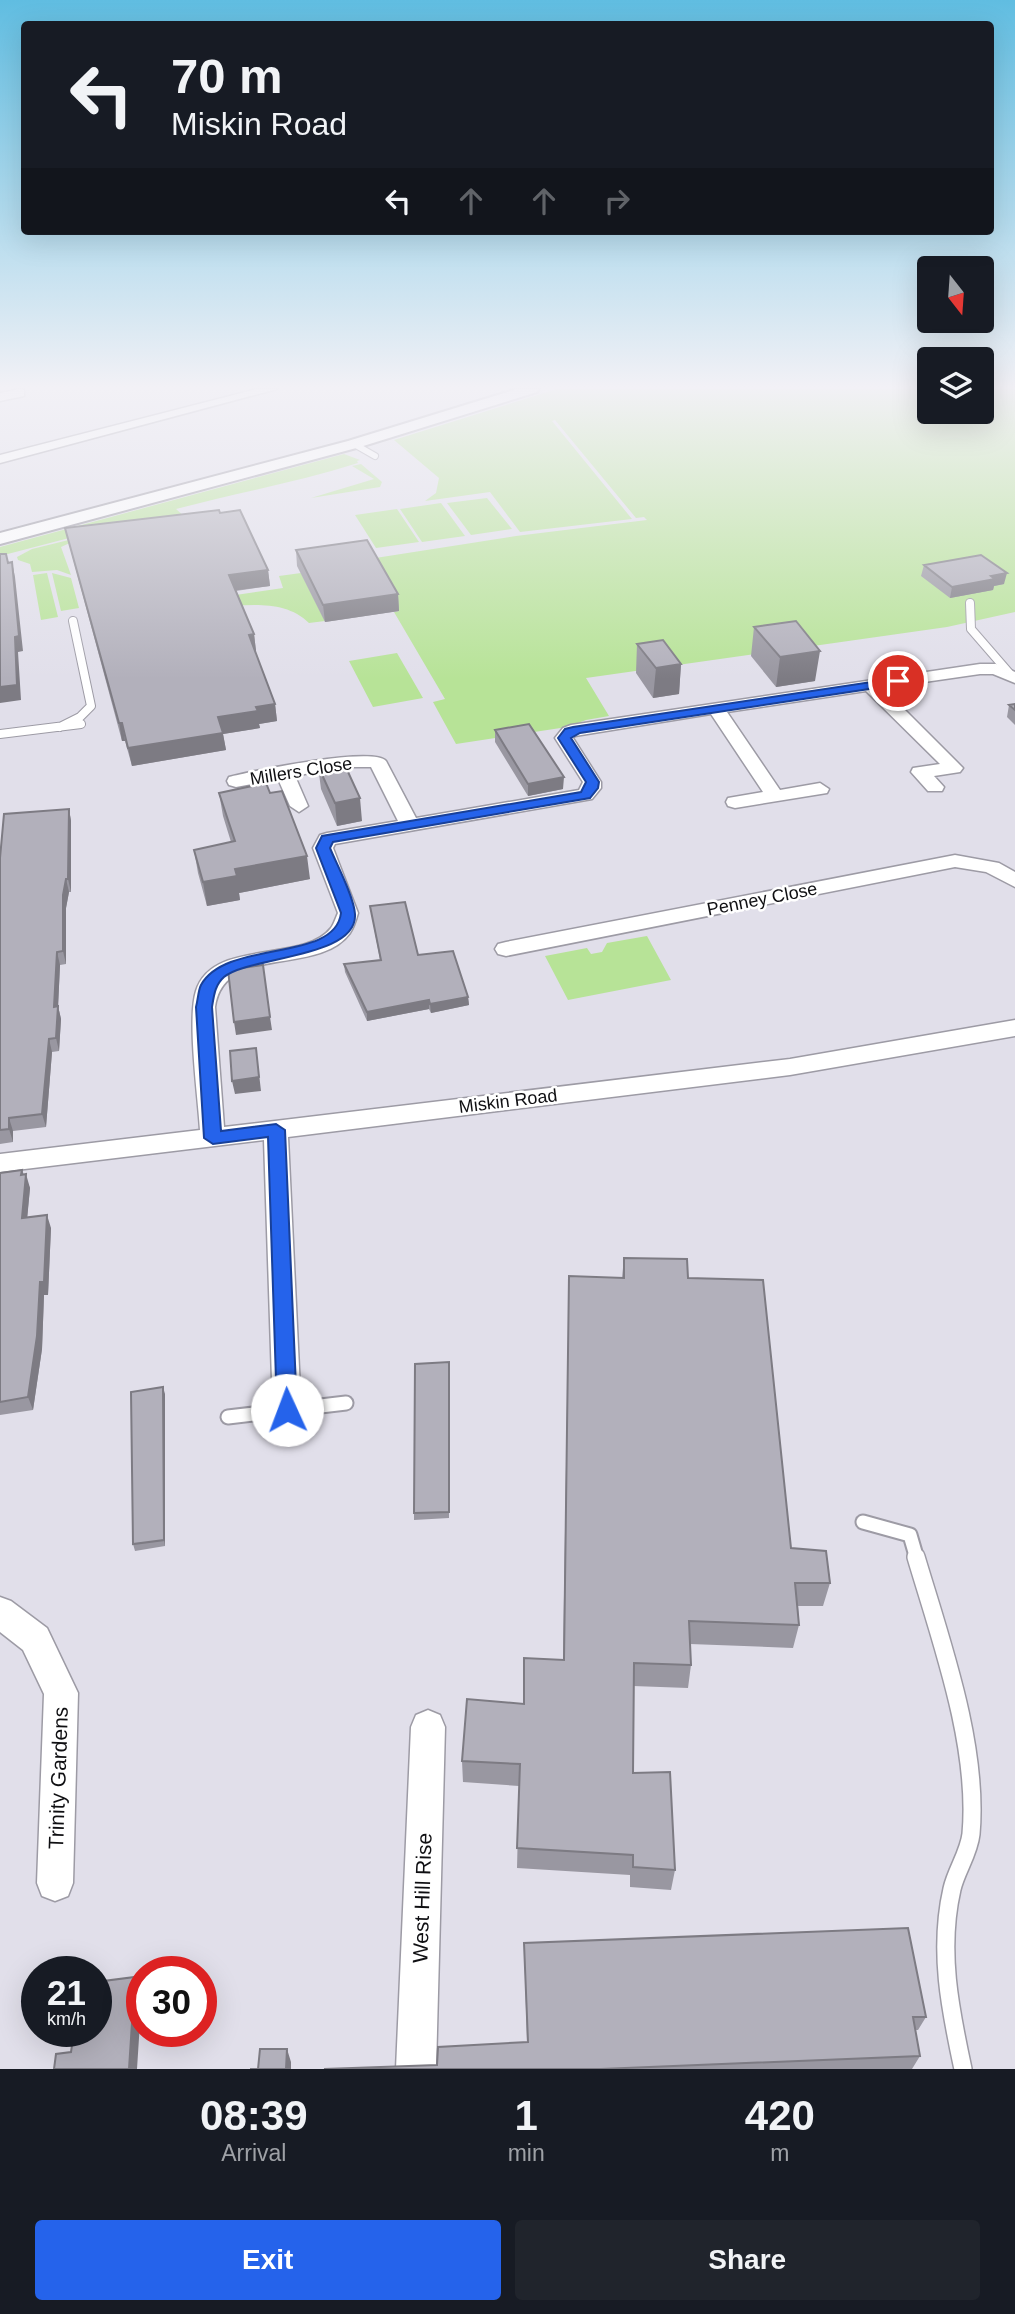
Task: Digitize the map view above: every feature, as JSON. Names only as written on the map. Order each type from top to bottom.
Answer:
[{"type":"street","points":[[0,539],[199,486]]},
{"type":"street","points":[[213,1138],[204,1007],[208,987],[219,974],[239,963],[317,946],[337,934],[347,922],[348,913],[323,848],[327,839],[585,795],[592,788],[592,782],[564,738],[569,732],[981,668],[1012,676]]},
{"type":"street","points":[[870,685],[954,768],[920,772],[935,787]]},
{"type":"street","points":[[716,708],[775,795]]},
{"type":"street","name":"Millers Close","points":[[236,781],[340,762],[377,761],[410,826]]},
{"type":"street","points":[[284,772],[299,806]]},
{"type":"street","points":[[735,802],[820,789]]},
{"type":"street","name":"Penney Close","points":[[506,949],[955,861],[992,867],[1015,881]]},
{"type":"street","name":"Miskin Road","points":[[0,1163],[790,1066],[1015,1028]]},
{"type":"street","points":[[276,1130],[287,1410]]},
{"type":"street","name":"Trinity Gardens","points":[[0,1612],[35,1639],[61,1693],[55,1883]]},
{"type":"street","name":"West Hill Rise","points":[[416,2069],[428,1727]]},
{"type":"lane","points":[[970,603],[971,629],[1012,676]]},
{"type":"lane","points":[[60,726],[80,717],[91,706],[73,621]]},
{"type":"lane","points":[[0,734],[81,724]]},
{"type":"lane","points":[[228,1417],[346,1403]]},
{"type":"lane","points":[[863,1522],[910,1535],[953,1683],[969,1768],[971,1836],[952,1887],[944,1931],[949,2003],[963,2069]]},
{"type":"green space","points":[[227,486],[273,486],[176,509],[186,518],[100,530],[0,556],[0,547]]},
{"type":"green space","points":[[352,486],[381,486],[380,487],[311,498]]},
{"type":"green space","points":[[437,486],[605,486],[632,519],[520,532],[490,492],[425,501],[436,493]]},
{"type":"green space","points":[[609,486],[1015,486],[1015,612],[947,627],[586,678],[609,716],[567,727],[456,744],[433,702],[445,699],[394,612],[399,611],[369,559],[516,536],[647,520],[644,517],[636,518]]},
{"type":"green space","points":[[487,498],[512,529],[471,535],[447,503]]},
{"type":"green space","points":[[441,503],[465,536],[422,542],[400,509]]},
{"type":"green space","points":[[397,509],[419,542],[376,548],[355,515]]},
{"type":"green space","points":[[85,536],[61,547],[71,575],[57,570],[32,572],[30,564],[18,560],[17,557],[32,549]]},
{"type":"green space","points":[[47,573],[58,617],[41,620],[33,575]]},
{"type":"green space","points":[[52,573],[71,578],[79,608],[61,611]]},
{"type":"green space","points":[[301,573],[325,621],[309,623],[301,616],[273,606],[233,606],[222,597],[283,588],[279,576]]},
{"type":"green space","points":[[397,653],[423,698],[373,707],[349,661]]},
{"type":"green space","points":[[647,936],[671,980],[568,1000],[545,956],[587,948],[591,954],[602,952],[607,943]]},
{"type":"building","points":[[219,510],[220,513],[240,510],[268,570],[229,575],[254,634],[249,635],[275,704],[256,707],[258,711],[218,717],[223,733],[128,748],[65,528]]},
{"type":"building","points":[[367,540],[398,594],[323,605],[296,550]]},
{"type":"building","points":[[0,554],[6,554],[8,563],[12,562],[19,636],[15,637],[17,685],[0,687]]},
{"type":"building","points":[[981,555],[1007,573],[991,576],[995,579],[952,587],[924,565]]},
{"type":"building","points":[[796,621],[820,651],[780,657],[754,627]]},
{"type":"building","points":[[663,640],[681,664],[656,668],[637,644]]},
{"type":"building","points":[[529,724],[564,777],[528,784],[495,730]]},
{"type":"building","points":[[343,761],[360,798],[335,803],[318,766]]},
{"type":"building","points":[[266,783],[270,793],[282,791],[307,856],[235,869],[237,876],[203,882],[194,850],[235,841],[219,793]]},
{"type":"building","points":[[69,809],[68,879],[63,895],[63,951],[57,952],[54,1007],[58,1006],[56,1038],[49,1039],[42,1114],[9,1118],[9,1129],[0,1130],[0,858],[4,814]]},
{"type":"building","points":[[405,902],[418,955],[453,951],[468,997],[430,1004],[429,1000],[367,1012],[344,964],[381,960],[370,906]]},
{"type":"building","points":[[263,965],[270,1017],[234,1022],[228,970]]},
{"type":"building","points":[[256,1048],[259,1077],[232,1081],[230,1051]]},
{"type":"building","points":[[22,1170],[21,1175],[26,1174],[22,1218],[47,1215],[44,1282],[40,1282],[37,1336],[28,1397],[0,1402],[0,1173]]},
{"type":"building","points":[[624,1258],[687,1259],[688,1278],[763,1280],[791,1548],[826,1551],[830,1583],[795,1583],[799,1625],[689,1621],[691,1665],[634,1663],[633,1773],[670,1772],[675,1870],[633,1867],[633,1855],[517,1848],[520,1764],[462,1761],[467,1699],[524,1704],[524,1658],[564,1660],[569,1276],[624,1278]]},
{"type":"building","points":[[449,1362],[449,1512],[414,1513],[415,1364]]},
{"type":"building","points":[[163,1387],[164,1540],[133,1544],[131,1392]]},
{"type":"building","points":[[908,1928],[926,2017],[913,2017],[920,2056],[601,2069],[324,2069],[437,2065],[438,2047],[528,2042],[524,1943]]},
{"type":"building","points":[[126,1978],[126,2047],[130,2047],[129,2069],[54,2069],[56,2054],[71,2052],[72,2047],[112,2047],[112,1980]]},
{"type":"building","points":[[260,2049],[287,2049],[286,2069],[258,2069]]},
{"type":"route","points":[[287,1410],[276,1130],[213,1138],[204,1007],[208,987],[219,974],[239,963],[317,946],[337,934],[347,922],[348,913],[323,848],[327,839],[585,795],[592,788],[592,782],[564,738],[569,732],[578,729],[898,681]]}]
